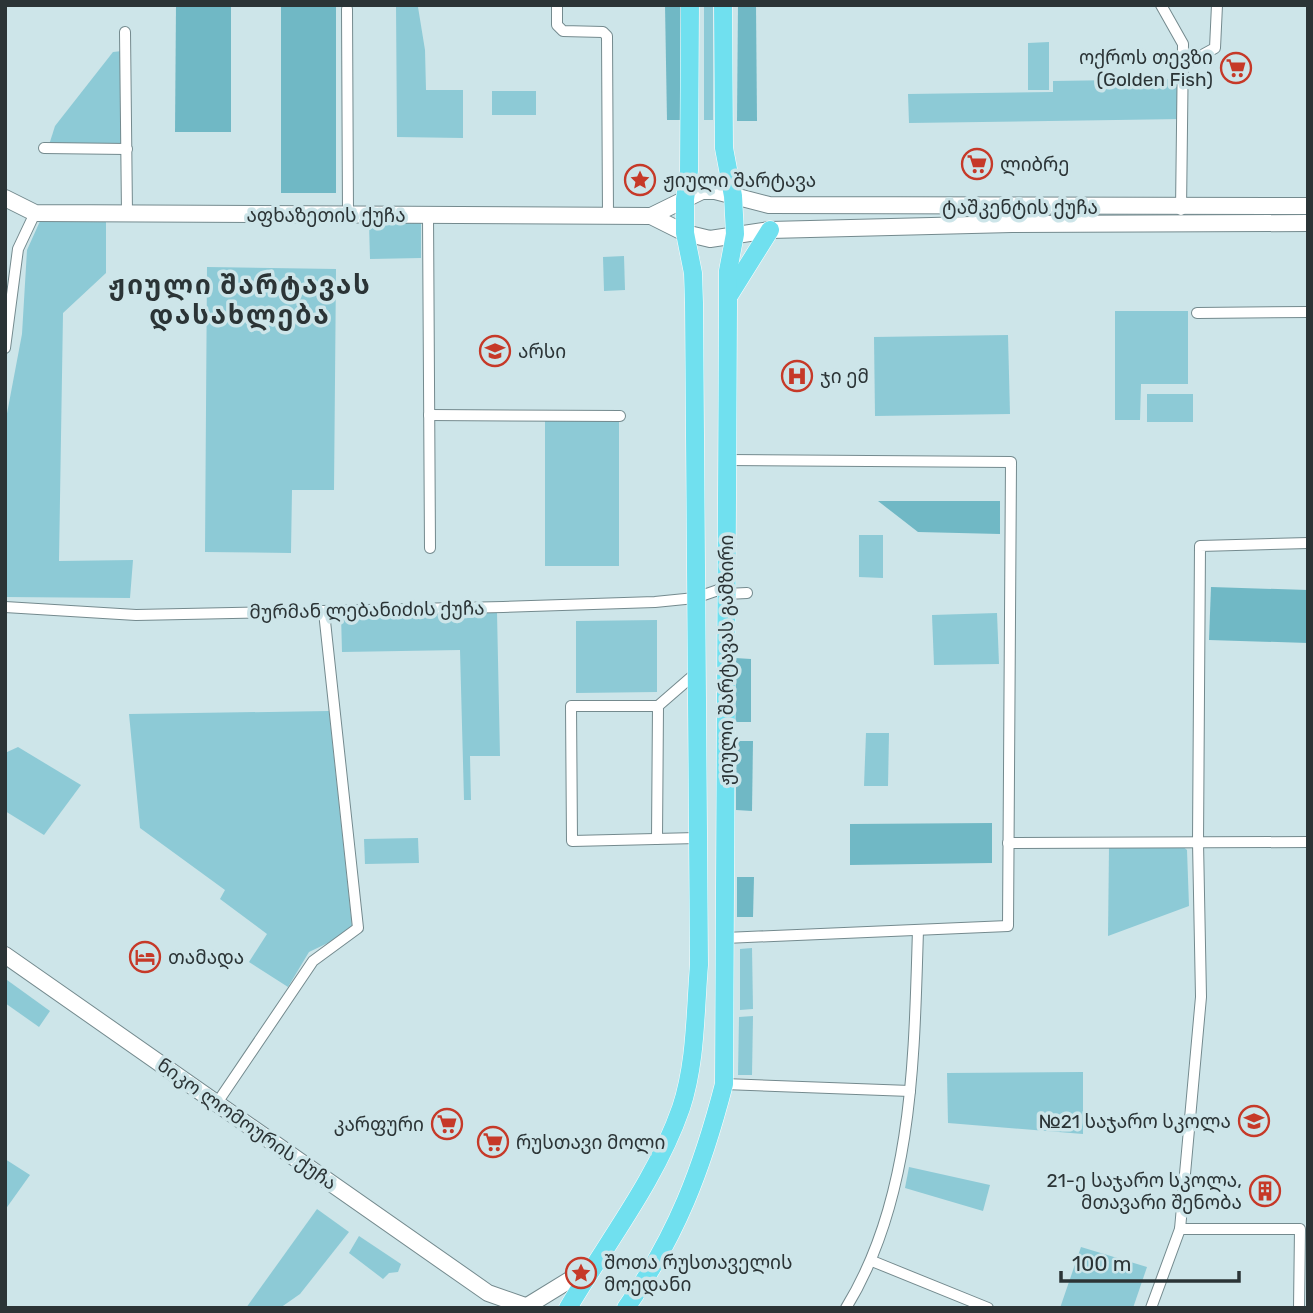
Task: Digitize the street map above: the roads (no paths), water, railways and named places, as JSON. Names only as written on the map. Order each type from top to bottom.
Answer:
[{"type":"main road","name":"ჟიული შარტავას გამზირი","points":[[594,1265],[658,1163],[681,1108],[691,1070],[699,965],[693,273],[685,233],[685,199],[689,171],[690,5]]},
{"type":"main road","name":"ჟიული შარტავას გამზირი","points":[[631,1304],[690,1197],[706,1153],[724,1084],[728,298],[735,234],[733,196],[724,148],[723,5]]},
{"type":"main road","points":[[728,298],[770,230]]},
{"type":"main road","points":[[569,1308],[594,1265]]},
{"type":"street","points":[[557,5],[557,25],[562,31],[603,32],[607,36],[608,216]]},
{"type":"street","points":[[1161,5],[1183,44],[1179,223]]},
{"type":"street","points":[[1184,65],[1215,48],[1217,5]]},
{"type":"street","points":[[347,9],[348,215]]},
{"type":"street","points":[[125,32],[127,214]]},
{"type":"street","points":[[44,148],[127,149]]},
{"type":"street","points":[[685,199],[702,191],[733,196]]},
{"type":"street","name":"ტაშკენტის ქუჩა","points":[[733,196],[782,205],[1308,206]]},
{"type":"street","name":"აფხაზეთის ქუჩა","points":[[5,198],[35,213],[608,216],[651,216],[685,199]]},
{"type":"street","points":[[5,348],[18,249],[35,213]]},
{"type":"street","points":[[428,215],[430,548]]},
{"type":"street","name":"აფხაზეთის ქუჩა","points":[[651,216],[685,233]]},
{"type":"street","name":"ტაშკენტის ქუჩა","points":[[735,234],[770,230],[1012,223],[1308,223]]},
{"type":"street","points":[[685,233],[710,240],[735,234]]},
{"type":"street","points":[[1197,313],[1308,312]]},
{"type":"street","points":[[429,415],[620,416]]},
{"type":"street","points":[[725,938],[1008,926],[1011,462],[727,460]]},
{"type":"street","points":[[1152,1308],[1180,1229],[1201,997],[1198,842],[1199,546],[1308,544]]},
{"type":"street","name":"მურმან ლებანიძის ქუჩა","points":[[5,607],[136,615],[642,603],[695,598],[727,590],[747,593]]},
{"type":"street","points":[[217,1103],[313,961],[358,928],[324,611]]},
{"type":"street","points":[[696,673],[658,706],[571,706],[572,841],[697,838]]},
{"type":"street","points":[[657,839],[658,706]]},
{"type":"street","points":[[1008,843],[1308,842]]},
{"type":"street","points":[[846,1308],[872,1261],[892,1189],[910,1091],[918,930]]},
{"type":"street","name":"ნიკო ლომოურის ქუჩა","points":[[8,961],[217,1103],[488,1293],[527,1307]]},
{"type":"street","points":[[724,1084],[910,1091]]},
{"type":"street","points":[[1180,1229],[1300,1229],[1299,1308]]},
{"type":"street","points":[[872,1261],[988,1308]]},
{"type":"street","points":[[527,1307],[594,1265]]},
{"type":"street","name":"ნიკო ლომოურის ქუჩა","points":[[488,1293],[499,1308]]},
{"type":"place","name":"ოქროს თევზი (Golden Fish)","points":[[1236,68]]},
{"type":"place","name":"ლიბრე","points":[[977,164]]},
{"type":"place","name":"ჟიული შარტავა","points":[[640,180]]},
{"type":"place","name":"არსი","points":[[495,351]]},
{"type":"place","name":"ჯი ემ","points":[[797,376]]},
{"type":"place","name":"თამადა","points":[[145,957]]},
{"type":"place","name":"№21 საჯარო სკოლა","points":[[1254,1121]]},
{"type":"place","name":"კარფური","points":[[447,1124]]},
{"type":"place","name":"რუსთავი მოლი","points":[[493,1142]]},
{"type":"place","name":"21-ე საჯარო სკოლა, მთავარი შენობა","points":[[1265,1191]]},
{"type":"place","name":"შოთა რუსთაველის მოედანი","points":[[581,1273]]},
{"type":"district","name":"ჟიული შარტავას დასახლება","points":[[240,300]]}]
